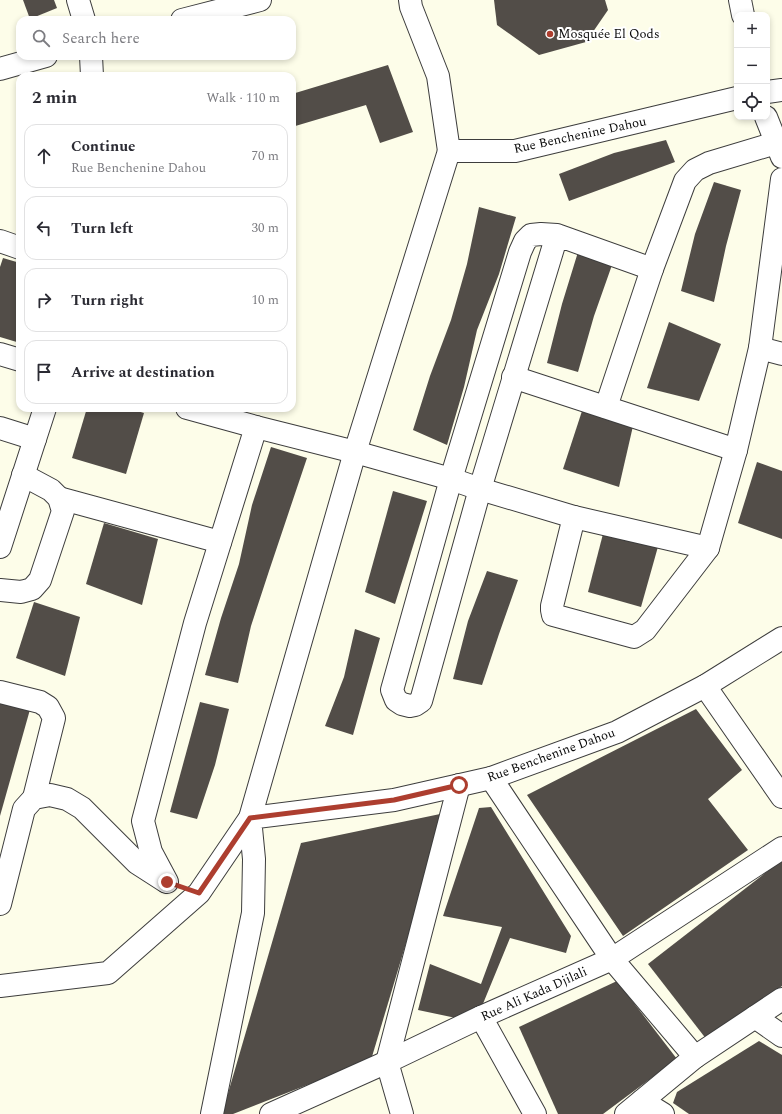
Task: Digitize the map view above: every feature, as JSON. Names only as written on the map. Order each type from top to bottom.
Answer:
[{"type":"street","points":[[78,0],[83,16]]},
{"type":"street","points":[[198,16],[260,0]]},
{"type":"street","points":[[740,0],[742,12]]},
{"type":"street","points":[[0,986],[108,973],[199,893],[250,818],[355,452],[449,150],[438,76],[409,2]]},
{"type":"street","points":[[1,66],[28,60]]},
{"type":"street","points":[[91,60],[92,72]]},
{"type":"street","points":[[770,92],[782,90]]},
{"type":"street","name":"Rue Benchenine Dahou","points":[[449,150],[515,150],[734,99]]},
{"type":"street","points":[[606,407],[652,269],[685,181],[695,170],[709,163],[779,150],[767,120]]},
{"type":"street","points":[[574,517],[552,606],[553,615],[634,637],[644,630],[708,548],[736,450],[760,348],[782,179]]},
{"type":"street","points":[[557,235],[480,489],[421,701],[410,706],[402,704],[396,700],[392,690],[452,479],[520,252],[525,241],[531,235],[557,235],[652,269]]},
{"type":"street","points":[[0,241],[16,247]]},
{"type":"street","points":[[760,348],[782,354]]},
{"type":"street","points":[[0,354],[16,359]]},
{"type":"street","points":[[513,377],[736,450]]},
{"type":"street","points":[[0,547],[44,412]]},
{"type":"street","points":[[201,412],[256,428],[355,452],[452,479],[480,489],[574,517],[708,548]]},
{"type":"street","points":[[0,428],[35,439]]},
{"type":"street","points":[[167,882],[150,852],[143,821],[195,623],[256,428]]},
{"type":"street","points":[[23,475],[51,490],[59,498],[220,542]]},
{"type":"street","points":[[0,590],[21,592],[32,589],[40,580],[62,511],[59,498]]},
{"type":"street","name":"Rue Benchenine Dahou","points":[[250,818],[394,800],[491,778],[617,732],[705,686],[782,638]]},
{"type":"street","points":[[705,686],[782,797]]},
{"type":"street","points":[[0,692],[40,702],[48,707],[54,718],[34,798],[24,809],[0,904]]},
{"type":"street","points":[[491,778],[612,959],[695,1056]]},
{"type":"street","points":[[402,1114],[387,1062],[459,785]]},
{"type":"street","points":[[34,798],[50,795],[67,799],[82,808],[137,863],[167,882],[199,893]]},
{"type":"street","points":[[212,1114],[253,913],[254,859],[250,818]]},
{"type":"street","name":"Rue Ali Kada Djilali","points":[[271,1114],[387,1062],[481,1017],[612,959],[782,848]]},
{"type":"street","points":[[634,1107],[695,1056],[782,999]]},
{"type":"street","points":[[481,1017],[535,1114]]},
{"type":"street","points":[[755,1017],[782,1036]]},
{"type":"street","points":[[634,1107],[663,1114]]},
{"type":"building","points":[[23,0],[54,0],[57,8],[37,16],[29,16]]},
{"type":"building","name":"Mosquée El Qods","points":[[494,0],[605,0],[608,10],[586,42],[539,55],[497,25]]},
{"type":"building","points":[[388,65],[413,132],[380,143],[366,105],[296,126],[296,93]]},
{"type":"building","points":[[666,140],[675,162],[569,201],[559,174],[614,153]]},
{"type":"building","points":[[714,182],[741,190],[726,246],[714,302],[681,291],[695,234]]},
{"type":"building","points":[[479,207],[516,217],[499,274],[477,330],[464,387],[447,445],[413,430],[430,376],[451,320],[467,264]]},
{"type":"building","points":[[578,252],[612,265],[594,316],[578,372],[547,363],[562,304]]},
{"type":"building","points":[[3,258],[16,262],[16,342],[0,337],[0,267]]},
{"type":"building","points":[[669,322],[721,344],[699,401],[647,388]]},
{"type":"building","points":[[582,411],[633,426],[619,487],[563,469]]},
{"type":"building","points":[[86,412],[144,413],[126,474],[72,458]]},
{"type":"building","points":[[271,447],[307,458],[251,626],[238,683],[205,675],[221,618],[239,564],[252,505]]},
{"type":"building","points":[[757,462],[782,471],[782,539],[738,523]]},
{"type":"building","points":[[393,491],[427,501],[395,604],[365,592]]},
{"type":"building","points":[[104,523],[158,539],[142,605],[86,584]]},
{"type":"building","points":[[604,530],[659,543],[641,607],[588,592]]},
{"type":"building","points":[[487,571],[518,580],[482,685],[453,679],[468,621]]},
{"type":"building","points":[[34,602],[80,617],[65,676],[16,658]]},
{"type":"building","points":[[355,629],[380,638],[353,735],[325,726],[344,677]]},
{"type":"building","points":[[0,697],[31,706],[0,816]]},
{"type":"building","points":[[200,702],[229,709],[215,765],[197,819],[170,812]]},
{"type":"building","points":[[696,709],[742,770],[708,799],[748,850],[623,936],[527,795]]},
{"type":"building","points":[[491,807],[571,936],[566,953],[510,938],[480,1011],[456,1018],[418,1010],[430,964],[481,984],[502,927],[443,916],[479,808]]},
{"type":"building","points":[[445,813],[371,1060],[233,1114],[222,1114],[301,843]]},
{"type":"building","points":[[782,860],[782,986],[707,1040],[648,964]]},
{"type":"building","points":[[617,981],[677,1059],[603,1114],[558,1114],[519,1027]]},
{"type":"building","points":[[759,1041],[782,1055],[782,1114],[689,1114],[673,1103],[677,1092]]},
{"type":"place","name":"Mosquée El Qods","points":[[550,34]]},
{"type":"route","points":[[167,882],[199,893],[250,818],[394,800],[459,785]]}]
